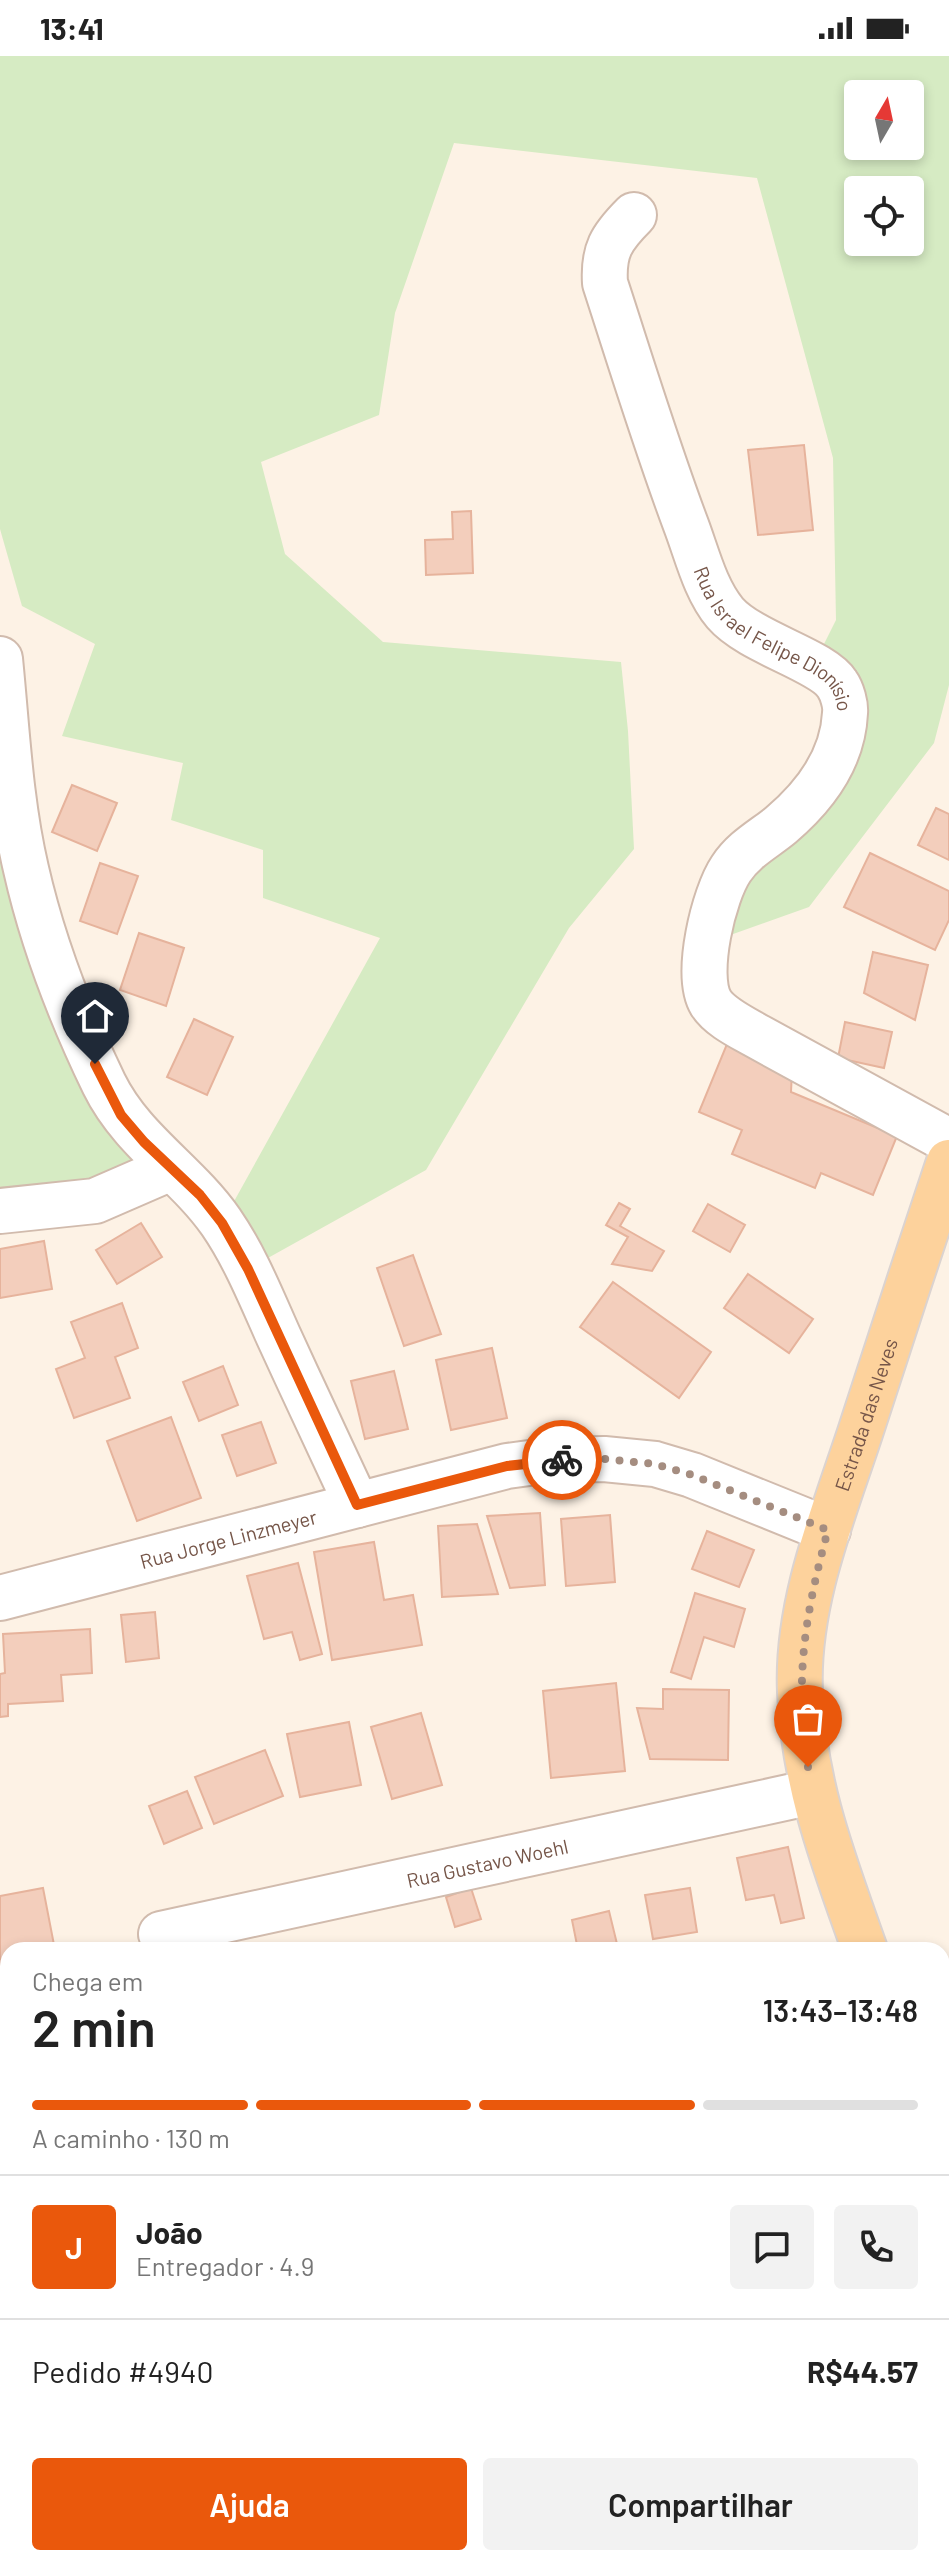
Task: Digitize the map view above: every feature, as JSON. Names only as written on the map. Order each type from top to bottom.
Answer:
[{"type":"main road","name":"Estrada das Neves","points":[[862,1942],[812,1792],[800,1688],[804,1630],[828,1530],[949,1162]]},
{"type":"street","name":"Rua Israel Felipe Dionísio","points":[[634,215],[616,233],[604,260],[605,283],[673,490],[709,588],[726,613],[749,632],[813,666],[837,683],[846,707],[844,735],[817,790],[751,847],[732,867],[719,891],[708,943],[705,976],[711,1002],[731,1021],[949,1141]]},
{"type":"street","points":[[0,659],[25,867],[58,978],[121,1115],[144,1142],[200,1195],[222,1223],[248,1269],[357,1505]]},
{"type":"street","points":[[0,1211],[95,1201],[171,1168]]},
{"type":"street","name":"Rua Jorge Linzmeyer","points":[[0,1598],[507,1466],[551,1460],[604,1459],[655,1464],[692,1475],[828,1530]]},
{"type":"street","name":"Rua Gustavo Woehl","points":[[161,1934],[812,1792]]},
{"type":"green space","points":[[0,56],[949,56],[949,685],[934,743],[809,907],[708,943],[844,735],[813,666],[836,620],[833,458],[757,178],[454,143],[395,313],[379,415],[261,462],[285,554],[383,642],[621,662],[634,849],[569,928],[426,1170],[248,1269],[222,1223],[380,938],[263,898],[263,850],[171,820],[183,763],[62,736],[95,644],[22,606],[0,529]]},
{"type":"green space","points":[[0,818],[42,928],[171,1168],[0,1211]]},
{"type":"building","points":[[804,445],[813,530],[758,535],[748,450]]},
{"type":"building","points":[[471,511],[473,573],[426,575],[425,540],[453,539],[452,512]]},
{"type":"building","points":[[72,785],[117,803],[97,851],[52,832]]},
{"type":"building","points":[[936,808],[949,814],[949,860],[918,845]]},
{"type":"building","points":[[870,853],[949,891],[949,920],[935,950],[844,907]]},
{"type":"building","points":[[100,863],[138,876],[117,934],[80,921]]},
{"type":"building","points":[[139,933],[184,948],[166,1006],[120,990]]},
{"type":"building","points":[[873,952],[928,965],[915,1020],[864,993]]},
{"type":"building","points":[[194,1019],[233,1037],[207,1095],[167,1077]]},
{"type":"building","points":[[845,1022],[892,1032],[884,1068],[838,1058]]},
{"type":"building","points":[[727,1044],[792,1071],[791,1092],[897,1136],[873,1195],[821,1173],[815,1188],[732,1154],[742,1130],[699,1112]]},
{"type":"building","points":[[619,1203],[630,1209],[620,1226],[664,1251],[652,1271],[612,1264],[628,1237],[606,1225]]},
{"type":"building","points":[[708,1204],[745,1225],[730,1252],[693,1231]]},
{"type":"building","points":[[141,1223],[162,1257],[117,1284],[96,1250]]},
{"type":"building","points":[[44,1241],[52,1289],[0,1298],[0,1249]]},
{"type":"building","points":[[413,1255],[441,1334],[404,1346],[377,1268]]},
{"type":"building","points":[[748,1274],[813,1319],[789,1353],[724,1308]]},
{"type":"building","points":[[613,1282],[711,1352],[679,1398],[580,1327]]},
{"type":"building","points":[[122,1303],[138,1348],[115,1357],[130,1398],[74,1418],[56,1369],[85,1358],[71,1322]]},
{"type":"building","points":[[492,1348],[507,1418],[451,1430],[436,1360]]},
{"type":"building","points":[[223,1366],[238,1405],[199,1421],[183,1382]]},
{"type":"building","points":[[394,1371],[408,1429],[365,1439],[351,1381]]},
{"type":"building","points":[[171,1417],[201,1498],[137,1521],[107,1441]]},
{"type":"building","points":[[261,1422],[276,1463],[237,1476],[222,1435]]},
{"type":"building","points":[[540,1513],[545,1585],[510,1588],[487,1516]]},
{"type":"building","points":[[610,1515],[615,1582],[566,1586],[561,1519]]},
{"type":"building","points":[[477,1524],[498,1594],[442,1597],[438,1526]]},
{"type":"building","points":[[707,1531],[754,1550],[739,1587],[692,1569]]},
{"type":"building","points":[[374,1542],[384,1600],[413,1595],[422,1645],[332,1660],[314,1552]]},
{"type":"building","points":[[298,1563],[322,1654],[300,1660],[292,1632],[264,1639],[247,1576]]},
{"type":"building","points":[[695,1593],[745,1609],[734,1647],[704,1637],[691,1679],[671,1672]]},
{"type":"building","points":[[155,1612],[159,1658],[126,1662],[121,1615]]},
{"type":"building","points":[[90,1629],[92,1673],[61,1675],[63,1701],[8,1704],[8,1716],[0,1717],[0,1674],[5,1673],[3,1634]]},
{"type":"building","points":[[616,1683],[625,1771],[551,1778],[543,1691]]},
{"type":"building","points":[[663,1689],[729,1690],[728,1760],[650,1759],[637,1708],[663,1709]]},
{"type":"building","points":[[421,1713],[442,1785],[392,1799],[371,1727]]},
{"type":"building","points":[[349,1722],[361,1785],[300,1797],[287,1734]]},
{"type":"building","points":[[265,1750],[283,1796],[214,1824],[195,1777]]},
{"type":"building","points":[[187,1791],[202,1828],[164,1844],[149,1806]]},
{"type":"building","points":[[788,1847],[804,1918],[781,1923],[774,1895],[746,1900],[737,1858]]},
{"type":"building","points":[[43,1888],[53,1942],[0,1942],[0,1896]]},
{"type":"building","points":[[471,1888],[481,1919],[455,1927],[446,1897]]},
{"type":"building","points":[[690,1888],[697,1932],[653,1939],[645,1895]]},
{"type":"building","points":[[609,1911],[617,1942],[576,1942],[572,1920]]},
{"type":"way so far","points":[[562,1460],[604,1459],[655,1464],[692,1475],[828,1530],[804,1630],[800,1688],[808,1767]]},
{"type":"route","points":[[95,1064],[121,1115],[144,1142],[200,1195],[222,1223],[248,1269],[357,1505],[507,1466],[562,1460]]}]
